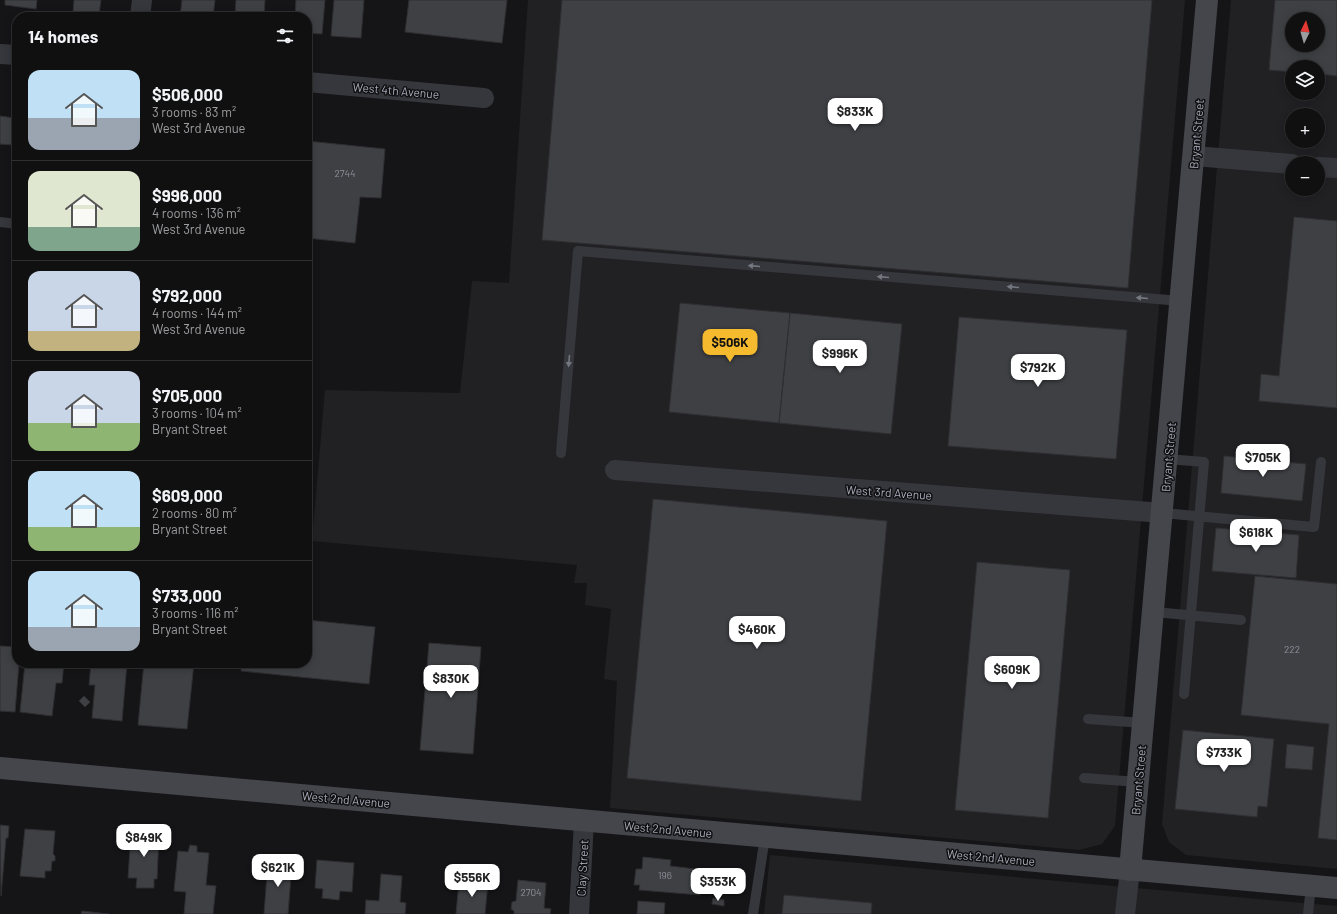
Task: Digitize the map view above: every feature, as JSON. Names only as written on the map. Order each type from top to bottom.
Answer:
[{"type":"street","points":[[141,12],[142,0]]},
{"type":"street","name":"Bryant Street","points":[[1125,914],[1163,514],[1207,0]]},
{"type":"street","points":[[0,54],[12,55]]},
{"type":"street","name":"West 4th Avenue","points":[[312,82],[484,98]]},
{"type":"street","points":[[1194,156],[1285,163]]},
{"type":"street","points":[[1325,167],[1337,168]]},
{"type":"street","name":"West 3rd Avenue","points":[[615,470],[1163,514]]},
{"type":"street","name":"West 2nd Avenue","points":[[0,768],[1337,888]]},
{"type":"street","name":"Clay Street","points":[[579,914],[584,821]]},
{"type":"lane","points":[[0,222],[12,223]]},
{"type":"lane","points":[[561,453],[578,252],[1181,301]]},
{"type":"lane","points":[[1167,459],[1204,462],[1184,694]]},
{"type":"lane","points":[[1163,514],[1314,527],[1321,462]]},
{"type":"lane","points":[[1154,612],[1241,620]]},
{"type":"lane","points":[[1088,719],[1144,723]]},
{"type":"lane","points":[[1084,778],[1138,782]]},
{"type":"lane","points":[[753,914],[765,837]]},
{"type":"lane","points":[[1308,914],[1311,886]]},
{"type":"shaded area","points":[[528,0],[1185,0],[1115,826],[1102,844],[1079,850],[610,808],[617,681],[604,679],[611,609],[585,605],[587,583],[574,583],[577,565],[312,541],[325,390],[460,393],[472,281],[509,283]]},
{"type":"shaded area","points":[[1231,0],[1337,0],[1337,869],[1186,855],[1169,842],[1162,824]]},
{"type":"shaded area","points":[[770,855],[1337,906],[1337,914],[764,914]]},
{"type":"building","points":[[5,0],[37,0],[36,9],[5,5]]},
{"type":"building","points":[[74,0],[101,0],[99,12],[73,12]]},
{"type":"building","points":[[182,0],[215,0],[214,12],[181,12]]},
{"type":"building","points":[[236,0],[265,0],[264,12],[235,12]]},
{"type":"building","points":[[296,0],[325,0],[322,34],[312,33],[312,12],[295,12]]},
{"type":"building","points":[[334,0],[364,0],[361,38],[331,36]]},
{"type":"building","points":[[409,0],[507,0],[502,43],[405,32]]},
{"type":"building","points":[[562,0],[1152,0],[1128,288],[542,240]]},
{"type":"building","points":[[1275,0],[1337,0],[1337,76],[1325,75],[1325,60],[1285,60],[1285,71],[1269,70]]},
{"type":"building","points":[[0,116],[12,118],[12,145],[0,144]]},
{"type":"building","points":[[312,142],[385,149],[381,198],[360,197],[355,243],[312,239]]},
{"type":"building","points":[[1294,217],[1337,221],[1337,408],[1259,401],[1261,374],[1279,376]]},
{"type":"building","points":[[680,303],[790,313],[779,423],[669,412]]},
{"type":"building","points":[[790,313],[902,324],[891,434],[779,423]]},
{"type":"building","points":[[959,317],[1127,330],[1116,459],[948,446]]},
{"type":"building","points":[[1224,456],[1306,464],[1302,501],[1221,493]]},
{"type":"building","points":[[653,499],[887,521],[861,801],[627,778]]},
{"type":"building","points":[[1216,528],[1299,535],[1296,578],[1212,571]]},
{"type":"building","points":[[977,562],[1070,570],[1048,818],[955,810]]},
{"type":"building","points":[[1255,576],[1337,584],[1337,840],[1318,838],[1329,724],[1241,715]]},
{"type":"building","points":[[312,621],[375,627],[369,684],[241,671],[241,668],[312,668]]},
{"type":"building","points":[[429,643],[481,647],[473,754],[420,750]]},
{"type":"building","points":[[0,646],[12,647],[12,668],[19,668],[15,712],[0,711]]},
{"type":"building","points":[[24,668],[64,668],[62,683],[56,683],[52,716],[20,712]]},
{"type":"building","points":[[91,668],[127,668],[122,721],[92,718],[95,685],[89,685]]},
{"type":"building","points":[[144,668],[193,668],[187,729],[138,725]]},
{"type":"building","points":[[84,696],[90,702],[85,707],[79,701]]},
{"type":"building","points":[[1183,730],[1274,739],[1267,807],[1258,806],[1257,817],[1175,809]]},
{"type":"building","points":[[1287,744],[1314,747],[1312,770],[1285,768]]},
{"type":"building","points":[[0,825],[9,826],[8,838],[6,838],[1,896]]},
{"type":"building","points":[[142,828],[154,828],[154,835],[159,835],[157,879],[154,879],[154,888],[136,888],[137,878],[128,878],[131,833],[142,834]]},
{"type":"building","points":[[25,829],[55,831],[53,854],[55,856],[55,861],[52,861],[51,871],[45,871],[45,878],[20,876]]},
{"type":"building","points":[[190,845],[197,846],[197,852],[209,853],[206,885],[216,886],[213,914],[184,914],[186,892],[174,891],[178,851],[188,852]]},
{"type":"building","points":[[643,857],[671,860],[670,866],[695,869],[693,881],[701,881],[700,895],[639,890],[640,885],[634,885],[636,869],[642,869]]},
{"type":"building","points":[[317,860],[354,863],[352,892],[340,891],[339,900],[322,898],[323,889],[315,888]]},
{"type":"building","points":[[268,861],[292,863],[288,914],[264,914]]},
{"type":"building","points":[[729,872],[740,874],[740,890],[724,891],[725,874]]},
{"type":"building","points":[[381,874],[402,876],[400,902],[406,903],[405,914],[365,914],[366,900],[379,901]]},
{"type":"building","points":[[518,880],[546,883],[544,908],[551,909],[550,914],[514,914],[514,911],[511,909],[512,902],[516,901]]},
{"type":"building","points":[[459,881],[488,883],[485,914],[456,914]]},
{"type":"building","points":[[784,895],[872,903],[871,914],[782,914]]},
{"type":"building","points":[[713,898],[724,900],[724,906],[712,904]]},
{"type":"building","points":[[638,901],[665,903],[664,914],[637,914]]},
{"type":"building","points":[[82,911],[109,914],[81,914]]}]
